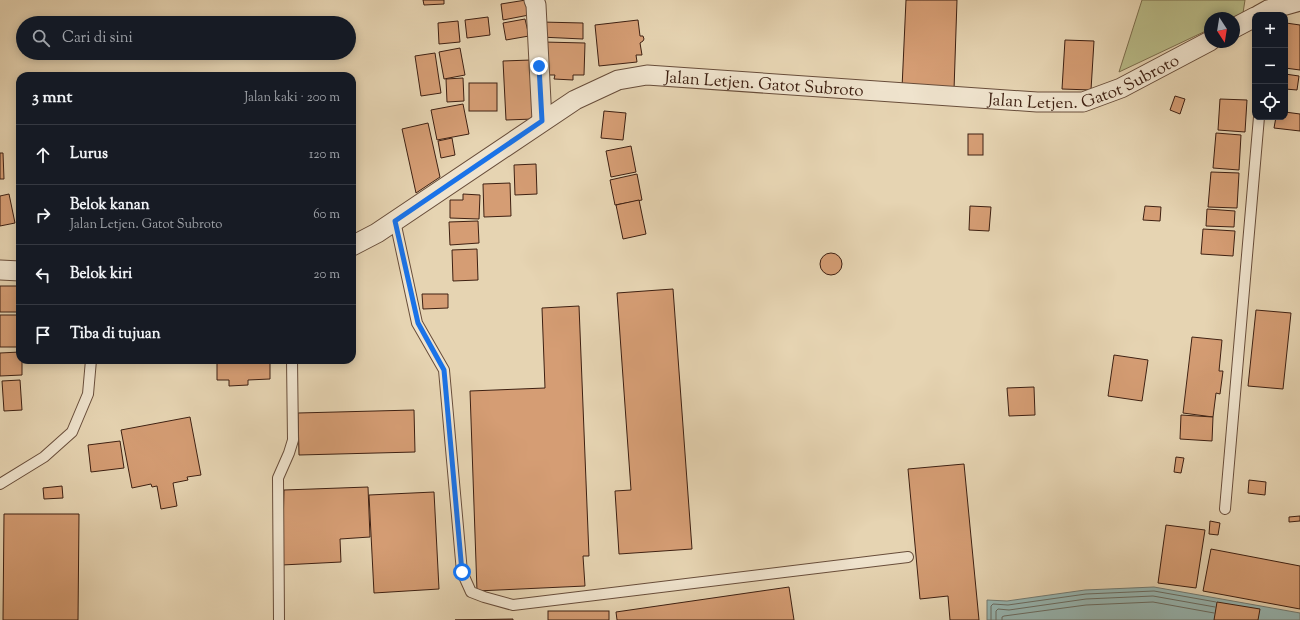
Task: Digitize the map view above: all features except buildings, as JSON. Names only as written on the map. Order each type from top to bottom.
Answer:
[{"type":"street","points":[[534,0],[536,5],[542,121]]},
{"type":"street","points":[[1268,12],[1300,1]]},
{"type":"street","points":[[1240,25],[1252,19]]},
{"type":"street","name":"Jalan Letjen. Gatot Subroto","points":[[356,244],[377,233],[575,100],[618,80],[647,75],[1037,102],[1083,102],[1121,88],[1204,44]]},
{"type":"street","points":[[0,270],[16,271]]},
{"type":"lane","points":[[1225,509],[1259,120]]},
{"type":"lane","points":[[395,221],[418,323],[444,370],[462,572],[471,592],[513,605],[908,557]]},
{"type":"lane","points":[[0,484],[44,456],[72,432],[88,394],[91,364]]},
{"type":"lane","points":[[279,620],[278,478],[293,440],[292,364]]},
{"type":"green space","points":[[1142,0],[1245,0],[1243,13],[1240,14],[1240,12],[1204,12],[1204,32],[1119,72]]},
{"type":"water","points":[[1154,587],[1300,613],[1300,620],[987,620],[987,600],[1007,601],[1085,590]]},
{"type":"route","points":[[462,572],[444,370],[418,323],[395,221],[542,121],[539,66]]}]
